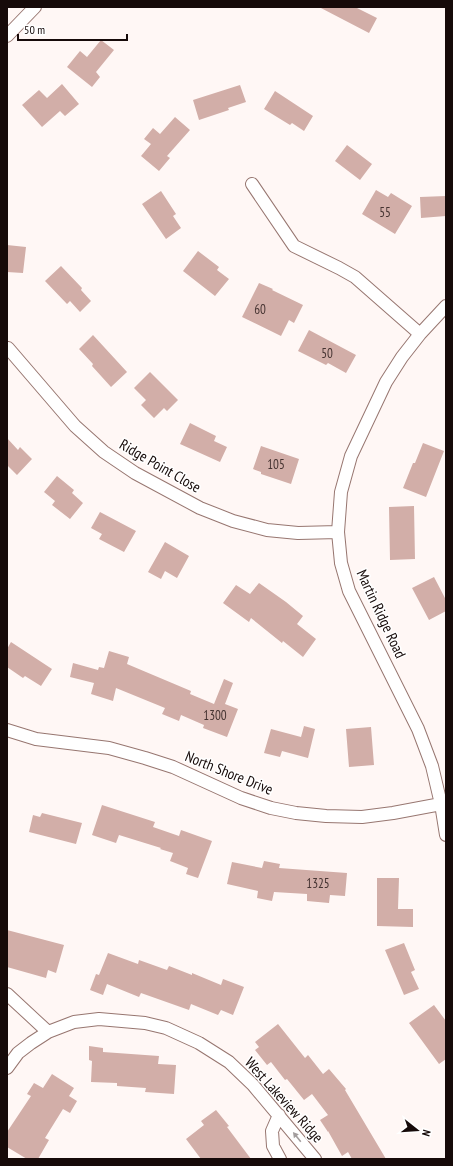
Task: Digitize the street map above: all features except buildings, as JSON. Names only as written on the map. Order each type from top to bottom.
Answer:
[{"type":"street","points":[[7,36],[35,7]]},
{"type":"street","points":[[252,184],[294,246],[355,277],[420,334]]},
{"type":"street","name":"Martin Ridge Road","points":[[446,306],[420,334],[402,357],[386,382],[351,456],[341,492],[338,532],[341,563],[349,591],[418,729],[432,766],[446,834]]},
{"type":"street","name":"Ridge Point Close","points":[[8,348],[75,426],[104,452],[135,473],[200,508],[233,521],[267,530],[298,533],[338,532]]},
{"type":"street","name":"North Shore Drive","points":[[7,730],[36,739],[109,748],[145,758],[173,767],[241,798],[271,808],[296,813],[362,817],[441,804]]},
{"type":"street","points":[[7,994],[48,1032]]},
{"type":"street","name":"West Lakeview Ridge","points":[[7,1068],[18,1054],[31,1043],[48,1032],[74,1022],[99,1019],[145,1023],[166,1028],[200,1044],[229,1062],[253,1085],[315,1159]]},
{"type":"street","points":[[279,1115],[272,1131],[273,1146],[280,1159]]}]
